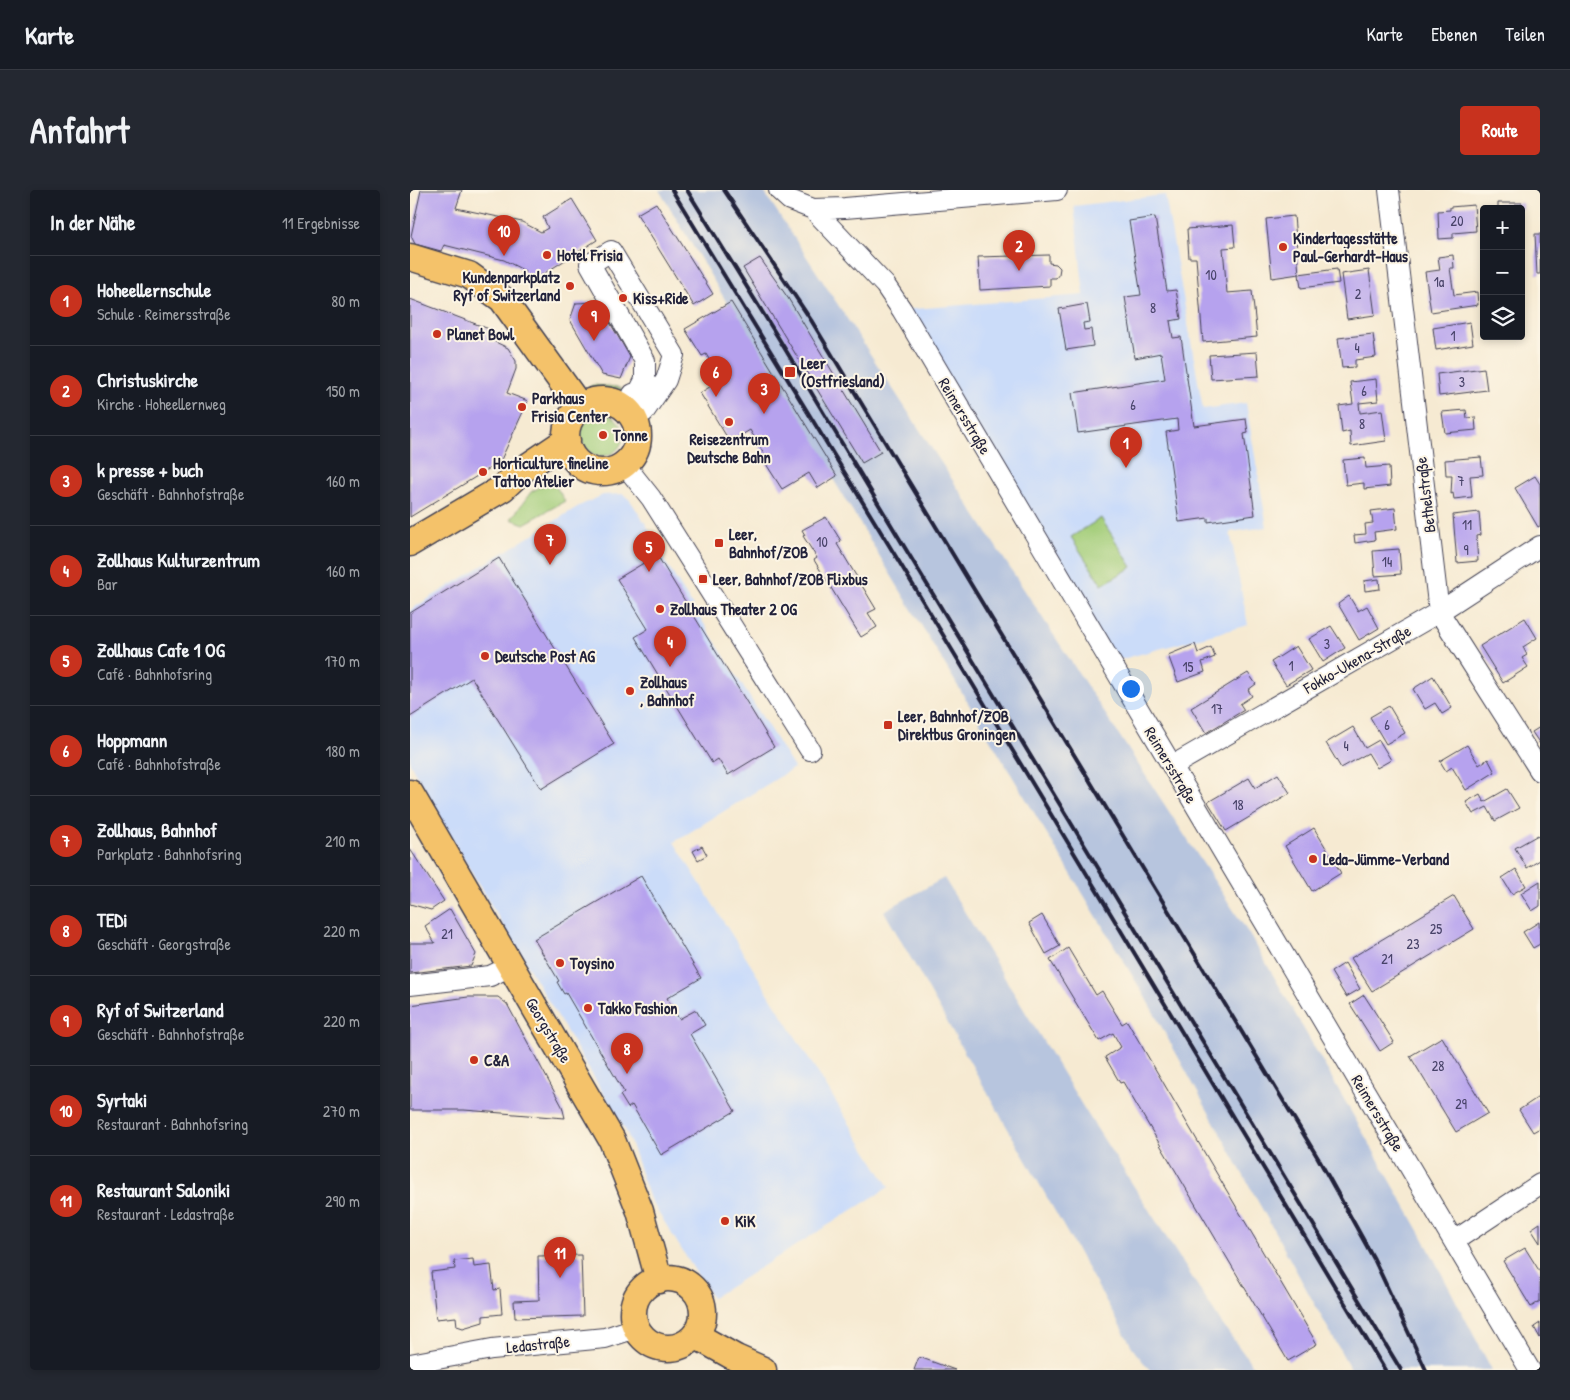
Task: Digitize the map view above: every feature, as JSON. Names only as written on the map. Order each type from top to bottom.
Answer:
[{"type":"main road","points":[[410,257],[469,275],[502,299],[580,407]]},
{"type":"main road","points":[[606,400],[622,405],[632,416],[637,428],[638,439],[632,455],[624,464],[604,472],[590,469],[579,463],[569,450],[567,440],[570,419],[580,407],[588,402],[606,400]]},
{"type":"main road","points":[[410,543],[503,488],[521,471],[567,440]]},
{"type":"main road","points":[[503,488],[524,484],[579,463]]},
{"type":"main road","name":"Georgstraße","points":[[410,793],[612,1140],[640,1211],[659,1280]]},
{"type":"main road","points":[[659,1280],[679,1280],[695,1291],[701,1303],[703,1316],[695,1335],[682,1345],[665,1348],[648,1342],[636,1328],[633,1316],[636,1299],[648,1285],[659,1280]]},
{"type":"main road","points":[[695,1335],[736,1358],[763,1370]]},
{"type":"street","name":"Reimersstraße","points":[[779,190],[790,200],[813,209],[885,285],[902,310],[1530,1370]]},
{"type":"street","points":[[813,209],[1057,190]]},
{"type":"street","name":"Bethelstraße","points":[[1389,190],[1439,612],[1540,771]]},
{"type":"street","points":[[633,394],[639,392],[645,380],[646,361],[590,264],[611,251],[674,355],[666,380],[644,412]]},
{"type":"street","points":[[624,464],[651,498],[810,750]]},
{"type":"street","name":"Fokko-Ukena-Straße","points":[[1172,766],[1439,612],[1540,546]]},
{"type":"street","points":[[410,985],[490,976],[511,966]]},
{"type":"street","points":[[1454,1242],[1540,1184]]},
{"type":"street","name":"Ledastraße","points":[[410,1364],[492,1349],[605,1338],[636,1328]]},
{"type":"shaded area","points":[[659,190],[763,190],[1253,940],[1421,1234],[1492,1370],[1351,1370],[1144,995]]},
{"type":"shaded area","points":[[1165,195],[1203,409],[1246,403],[1267,527],[1230,532],[1248,625],[1111,662],[902,310],[1084,295],[1074,206]]},
{"type":"shaded area","points":[[623,494],[630,500],[660,546],[661,555],[794,768],[674,842],[889,1187],[712,1298],[650,1199],[627,1133],[444,826],[410,763],[410,610],[579,506],[603,495]]},
{"type":"shaded area","points":[[944,878],[1085,1110],[1222,1324],[1256,1370],[1150,1370],[1135,1352],[884,911]]},
{"type":"green space","points":[[593,385],[617,387],[624,390],[602,392],[589,387]]},
{"type":"green space","points":[[602,414],[617,420],[623,435],[617,450],[602,456],[587,450],[581,435],[587,420]]},
{"type":"green space","points":[[552,480],[565,501],[524,524],[511,519],[531,492]]},
{"type":"green space","points":[[1101,518],[1132,567],[1102,585],[1071,537]]},
{"type":"building","points":[[421,190],[462,190],[456,208],[522,222],[541,232],[548,228],[543,217],[572,199],[597,240],[529,283],[522,275],[525,271],[504,260],[444,245],[441,251],[415,244],[411,236]]},
{"type":"building","points":[[656,203],[713,294],[694,306],[637,214]]},
{"type":"building","points":[[1498,203],[1522,203],[1522,205],[1498,205]]},
{"type":"building","points":[[1474,205],[1476,231],[1453,233],[1453,238],[1439,239],[1438,211],[1450,210],[1450,207]]},
{"type":"building","name":"Kindertagesstätte Paul-Gerhardt-Haus","points":[[1294,216],[1299,274],[1272,278],[1266,219]]},
{"type":"building","points":[[1155,217],[1167,291],[1176,290],[1181,319],[1170,321],[1173,338],[1181,337],[1194,426],[1246,419],[1248,433],[1244,434],[1255,515],[1208,522],[1208,518],[1179,522],[1166,432],[1178,430],[1177,419],[1078,433],[1072,393],[1165,379],[1161,353],[1135,358],[1125,297],[1141,295],[1129,221]]},
{"type":"building","points":[[1233,225],[1235,247],[1223,248],[1227,293],[1252,291],[1257,337],[1203,342],[1196,258],[1189,258],[1187,229]]},
{"type":"building","points":[[1535,234],[1540,234],[1540,274],[1537,274]]},
{"type":"building","points":[[1049,255],[1049,263],[1056,264],[1060,268],[1056,278],[1050,278],[1050,286],[980,290],[978,257]]},
{"type":"building","points":[[1453,255],[1454,268],[1450,268],[1454,295],[1477,292],[1478,305],[1431,312],[1425,272],[1440,270],[1438,257]]},
{"type":"building","points":[[760,258],[788,298],[881,452],[862,463],[743,268]]},
{"type":"building","points":[[1337,269],[1339,283],[1301,288],[1299,274]]},
{"type":"building","points":[[1369,270],[1375,315],[1347,319],[1341,274]]},
{"type":"building","points":[[410,299],[489,329],[487,338],[508,348],[516,361],[516,369],[507,393],[528,401],[500,462],[410,517]]},
{"type":"building","points":[[598,302],[630,357],[621,379],[602,375],[570,320],[576,303]]},
{"type":"building","name":"Leer (Ostfriesland)","points":[[731,302],[837,476],[818,488],[809,473],[782,489],[766,464],[769,463],[750,430],[730,442],[700,393],[721,380],[706,354],[702,356],[685,329]]},
{"type":"building","points":[[1087,304],[1090,322],[1083,323],[1084,330],[1091,329],[1093,346],[1066,350],[1059,309]]},
{"type":"building","points":[[1470,322],[1473,344],[1436,350],[1433,328]]},
{"type":"building","points":[[1373,334],[1376,357],[1355,360],[1355,367],[1342,368],[1338,338]]},
{"type":"building","points":[[1257,352],[1259,376],[1211,379],[1209,355]]},
{"type":"building","points":[[1484,368],[1487,390],[1439,396],[1437,374]]},
{"type":"building","points":[[1376,379],[1378,401],[1359,403],[1360,413],[1382,410],[1386,441],[1351,446],[1350,431],[1342,433],[1339,406],[1353,404],[1350,382]]},
{"type":"building","points":[[1466,410],[1467,418],[1475,417],[1476,430],[1445,433],[1442,412]]},
{"type":"building","points":[[1481,457],[1483,475],[1470,476],[1472,497],[1454,499],[1453,493],[1451,494],[1452,475],[1446,475],[1445,460]]},
{"type":"building","points":[[1365,458],[1366,468],[1389,466],[1390,486],[1364,489],[1364,483],[1346,485],[1343,460]]},
{"type":"building","points":[[1535,476],[1540,484],[1540,526],[1538,527],[1515,488]]},
{"type":"building","points":[[1395,508],[1397,529],[1374,532],[1375,540],[1355,543],[1354,535],[1366,534],[1365,524],[1373,523],[1371,511]]},
{"type":"building","points":[[1479,512],[1481,535],[1476,536],[1478,561],[1457,563],[1453,515]]},
{"type":"building","points":[[826,517],[841,541],[837,544],[876,609],[868,613],[877,627],[861,637],[814,560],[817,558],[803,536],[805,535],[802,530]]},
{"type":"building","points":[[1399,549],[1401,574],[1375,576],[1373,551]]},
{"type":"building","points":[[657,555],[774,747],[728,775],[718,759],[712,763],[635,637],[648,629],[617,579]]},
{"type":"building","name":"Deutsche Post AG","points":[[499,558],[614,744],[541,789],[472,678],[410,717],[410,613]]},
{"type":"building","points":[[1379,579],[1380,589],[1365,591],[1364,581]]},
{"type":"building","points":[[1349,596],[1358,611],[1367,606],[1379,628],[1359,640],[1338,604]]},
{"type":"building","points":[[1525,618],[1537,638],[1523,647],[1527,655],[1522,658],[1528,667],[1503,683],[1480,646]]},
{"type":"building","points":[[1331,626],[1345,648],[1323,662],[1309,639]]},
{"type":"building","points":[[1195,644],[1198,653],[1211,647],[1215,657],[1202,662],[1205,672],[1178,682],[1168,655]]},
{"type":"building","points":[[1296,646],[1311,670],[1286,685],[1271,662]]},
{"type":"building","points":[[1248,673],[1256,684],[1248,690],[1252,696],[1240,704],[1244,710],[1206,733],[1191,708]]},
{"type":"building","points":[[1433,676],[1452,708],[1442,714],[1435,703],[1425,709],[1413,689]]},
{"type":"building","points":[[1389,706],[1405,733],[1386,744],[1370,717]]},
{"type":"building","points":[[1353,727],[1365,748],[1379,740],[1391,760],[1377,768],[1368,753],[1341,768],[1326,743]]},
{"type":"building","points":[[1540,727],[1540,744],[1532,732]]},
{"type":"building","points":[[1467,745],[1479,765],[1488,759],[1495,772],[1466,790],[1452,767],[1446,771],[1440,761]]},
{"type":"building","points":[[1278,774],[1290,793],[1226,831],[1208,802],[1249,778],[1255,788]]},
{"type":"building","points":[[1507,789],[1519,808],[1495,821],[1487,807],[1473,814],[1466,802],[1480,794],[1484,802]]},
{"type":"building","name":"Leda-Jümme-Verband","points":[[1314,828],[1341,873],[1312,891],[1285,846]]},
{"type":"building","points":[[1538,835],[1540,839],[1540,860],[1527,868],[1515,848]]},
{"type":"building","points":[[702,846],[707,855],[698,860],[693,851]]},
{"type":"building","points":[[410,849],[444,901],[431,910],[410,904]]},
{"type":"building","points":[[1516,869],[1526,886],[1512,894],[1502,878]]},
{"type":"building","points":[[641,876],[701,978],[667,998],[679,1019],[696,1010],[705,1025],[690,1034],[735,1111],[661,1155],[632,1105],[628,1108],[620,1095],[624,1092],[566,993],[564,994],[557,982],[559,981],[534,939]]},
{"type":"building","points":[[1540,881],[1540,906],[1532,911],[1521,893]]},
{"type":"building","points":[[1454,896],[1474,929],[1372,991],[1351,958]]},
{"type":"building","points":[[450,909],[476,954],[471,966],[410,973],[410,943],[435,943],[425,926]]},
{"type":"building","points":[[1042,915],[1060,946],[1046,954],[1029,923]]},
{"type":"building","points":[[1539,922],[1540,944],[1533,948],[1523,932]]},
{"type":"building","points":[[1068,948],[1096,995],[1102,991],[1122,1024],[1127,1021],[1317,1344],[1288,1361],[1123,1082],[1120,1083],[1105,1057],[1121,1047],[1113,1033],[1099,1041],[1050,960]]},
{"type":"building","points":[[1345,963],[1360,989],[1346,997],[1331,972]]},
{"type":"building","points":[[1364,995],[1394,1042],[1380,1051],[1350,1004]]},
{"type":"building","name":"C&A","points":[[468,997],[498,997],[507,1004],[562,1106],[565,1118],[464,1110],[410,1110],[410,1005]]},
{"type":"building","points":[[1442,1037],[1488,1113],[1456,1132],[1410,1056]]},
{"type":"building","points":[[1540,1096],[1540,1128],[1533,1132],[1519,1110]]},
{"type":"building","points":[[1540,1223],[1540,1243],[1531,1229]]},
{"type":"building","points":[[1525,1248],[1540,1272],[1540,1301],[1531,1307],[1503,1261]]},
{"type":"building","points":[[581,1255],[583,1316],[515,1318],[514,1301],[539,1300],[538,1256]]},
{"type":"building","points":[[473,1259],[474,1267],[491,1265],[494,1290],[500,1289],[502,1314],[483,1316],[483,1322],[463,1328],[457,1326],[456,1317],[436,1319],[431,1272],[455,1269],[454,1261]]},
{"type":"building","points":[[1540,1323],[1540,1338],[1534,1327]]},
{"type":"building","points":[[919,1357],[955,1370],[914,1370]]},
{"type":"railway","points":[[672,190],[898,560],[1385,1370]]},
{"type":"railway","points":[[687,190],[779,339],[1401,1370]]},
{"type":"railway","points":[[724,190],[811,320],[1318,1158],[1374,1259],[1426,1370]]},
{"type":"place","name":"Kindertagesstätte Paul-Gerhardt-Haus","points":[[1283,247]]},
{"type":"place","name":"Hotel Frisia","points":[[547,255]]},
{"type":"place","name":"Syrtaki","points":[[504,256]]},
{"type":"place","name":"Christuskirche","points":[[1019,271]]},
{"type":"place","name":"Kundenparkplatz Ryf of Switzerland","points":[[570,286]]},
{"type":"place","name":"Kiss+Ride","points":[[623,298]]},
{"type":"place","name":"Planet Bowl","points":[[437,334]]},
{"type":"place","name":"Ryf of Switzerland","points":[[594,341]]},
{"type":"place","name":"Leer (Ostfriesland)","points":[[790,372]]},
{"type":"place","name":"Hoppmann","points":[[716,397]]},
{"type":"place","name":"Parkhaus Frisia Center","points":[[522,407]]},
{"type":"place","name":"k presse + buch","points":[[764,414]]},
{"type":"place","name":"Reisezentrum Deutsche Bahn","points":[[729,422]]},
{"type":"place","name":"Tonne","points":[[603,435]]},
{"type":"place","name":"Hoheellernschule","points":[[1126,468]]},
{"type":"place","name":"Horticulture fineline Tattoo Atelier","points":[[483,472]]},
{"type":"place","name":"Leer, Bahnhof/ZOB","points":[[719,543]]},
{"type":"place","name":"Zollhaus, Bahnhof","points":[[550,565]]},
{"type":"place","name":"Zollhaus Cafe 1 OG","points":[[649,572]]},
{"type":"place","name":"Leer, Bahnhof/ZOB Flixbus","points":[[703,579]]},
{"type":"place","name":"Zollhaus Theater 2 OG","points":[[660,609]]},
{"type":"place","name":"Deutsche Post AG","points":[[485,656]]},
{"type":"place","name":"Zollhaus Kulturzentrum","points":[[670,667]]},
{"type":"place","name":"Zollhaus , Bahnhof","points":[[630,691]]},
{"type":"place","name":"Leer, Bahnhof/ZOB Direktbus Groningen","points":[[888,725]]},
{"type":"place","name":"Leda-Jümme-Verband","points":[[1313,859]]},
{"type":"place","name":"Toysino","points":[[560,963]]},
{"type":"place","name":"Takko Fashion","points":[[588,1008]]},
{"type":"place","name":"C&A","points":[[474,1060]]},
{"type":"place","name":"TEDi","points":[[627,1074]]},
{"type":"place","name":"KiK","points":[[725,1221]]},
{"type":"place","name":"Restaurant Saloniki","points":[[560,1278]]}]
